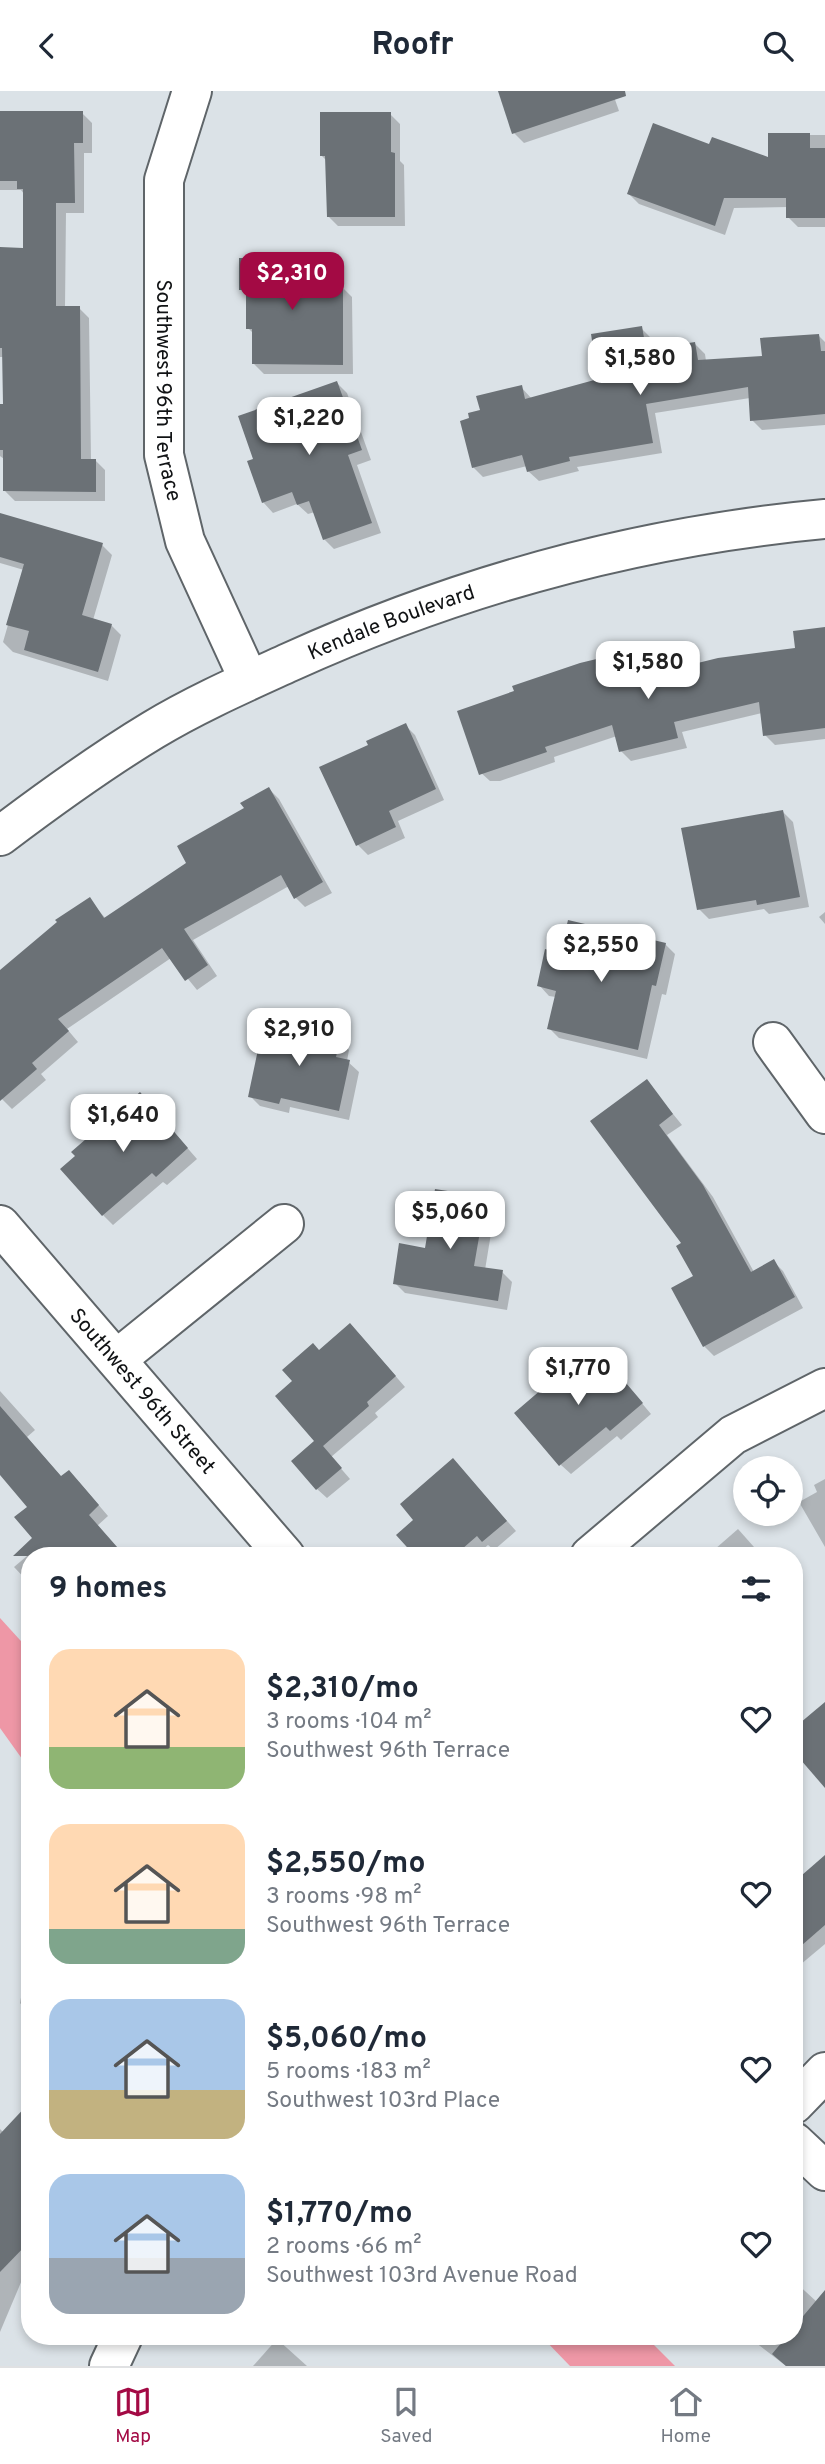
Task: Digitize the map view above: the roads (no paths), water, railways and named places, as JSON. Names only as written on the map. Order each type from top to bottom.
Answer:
[{"type":"street","name":"Southwest 96th Terrace","points":[[192,91],[164,180],[164,455],[186,541],[249,680]]},
{"type":"street","name":"Kendale Boulevard","points":[[0,836],[153,730],[249,680],[335,641],[438,601],[551,567],[702,533],[825,519]]},
{"type":"street","points":[[774,1042],[825,1114]]},
{"type":"street","points":[[117,1359],[284,1224]]},
{"type":"street","name":"Southwest 96th Street","points":[[0,1226],[277,1547]]},
{"type":"street","points":[[601,1547],[733,1435],[825,1388]]},
{"type":"street","points":[[803,2095],[825,2072]]},
{"type":"street","points":[[803,2150],[825,2171]]},
{"type":"street","points":[[109,2366],[119,2345]]}]
